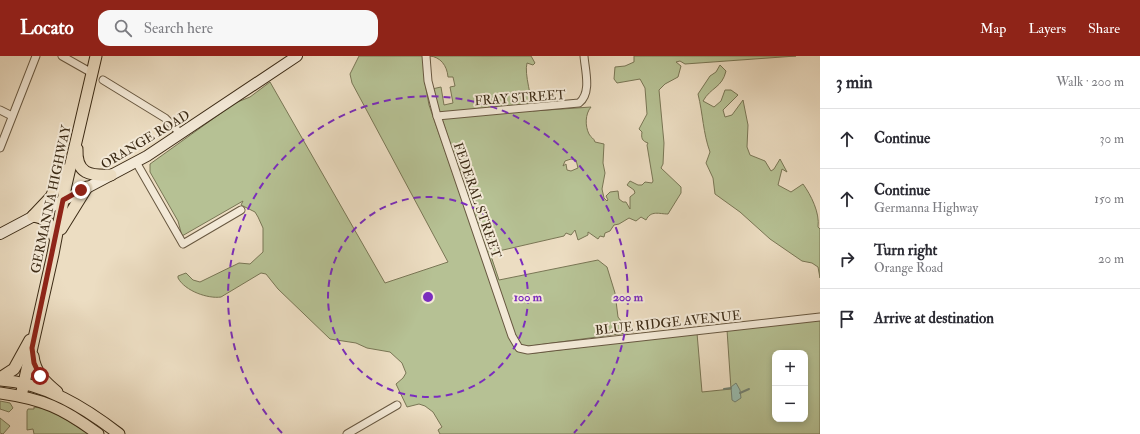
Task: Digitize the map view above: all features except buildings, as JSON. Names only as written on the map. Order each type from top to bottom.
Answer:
[{"type":"main road","name":"GERMANNA HIGHWAY","points":[[21,396],[22,384],[32,348],[77,136],[96,56]]},
{"type":"main road","name":"ORANGE ROAD","points":[[0,234],[136,162],[181,134],[297,56]]},
{"type":"main road","points":[[77,136],[77,155],[80,167],[90,174],[111,175]]},
{"type":"main road","points":[[33,216],[51,197],[77,136]]},
{"type":"main road","points":[[56,238],[87,187]]},
{"type":"main road","points":[[33,216],[42,217],[47,221],[56,238]]},
{"type":"main road","points":[[0,379],[14,369],[35,331]]},
{"type":"main road","points":[[32,348],[34,363],[39,375],[62,397]]},
{"type":"main road","points":[[0,379],[22,384],[62,397],[84,408],[118,434]]},
{"type":"main road","points":[[0,393],[34,398],[61,409],[98,434]]},
{"type":"street","points":[[0,148],[36,56]]},
{"type":"street","points":[[62,56],[92,73]]},
{"type":"street","name":"FEDERAL STREET","points":[[426,56],[428,80],[437,116],[512,336],[519,348]]},
{"type":"street","name":"FRAY STREET","points":[[437,116],[579,104],[585,96],[586,81],[584,56]]},
{"type":"street","points":[[103,80],[165,118],[181,134]]},
{"type":"street","points":[[0,110],[12,116]]},
{"type":"street","points":[[136,162],[183,244],[241,210]]},
{"type":"street","name":"BLUE RIDGE AVENUE","points":[[519,348],[528,350],[820,317]]},
{"type":"street","points":[[347,434],[397,405]]},
{"type":"shaded area","points":[[359,56],[423,56],[425,83],[429,105],[511,340],[517,349],[526,353],[535,353],[697,333],[702,392],[731,389],[727,330],[820,320],[820,434],[440,434],[438,430],[442,427],[433,412],[425,406],[419,404],[407,407],[396,384],[406,373],[402,363],[390,352],[367,348],[356,343],[330,339],[278,289],[266,274],[261,273],[221,297],[210,297],[197,293],[181,283],[178,276],[186,273],[193,280],[200,282],[239,263],[250,264],[263,252],[263,228],[255,212],[241,205],[243,201],[182,236],[178,221],[150,172],[150,164],[235,103],[250,97],[270,82],[385,283],[448,262],[352,83],[350,74]]},
{"type":"shaded area","points":[[430,56],[531,56],[535,63],[533,65],[527,63],[526,68],[533,111],[591,107],[586,124],[588,131],[595,142],[604,144],[603,163],[605,173],[602,189],[604,198],[607,201],[606,196],[610,192],[618,191],[619,199],[626,202],[630,209],[630,197],[635,193],[634,190],[627,185],[630,181],[638,185],[642,185],[645,182],[652,183],[653,181],[647,145],[648,143],[642,139],[642,132],[639,129],[647,114],[645,88],[640,79],[617,83],[614,79],[615,67],[625,66],[634,62],[634,56],[796,56],[685,64],[680,61],[676,62],[681,66],[678,77],[665,84],[659,90],[664,143],[663,164],[661,168],[681,187],[681,193],[668,214],[653,214],[646,220],[641,217],[636,221],[629,218],[619,224],[614,225],[610,231],[605,233],[604,237],[600,236],[598,239],[588,232],[588,235],[578,240],[575,230],[571,235],[566,233],[564,236],[490,253],[499,280],[598,260],[607,267],[615,293],[618,317],[624,325],[634,332],[523,347],[517,343],[432,89],[441,87],[444,105],[453,103],[450,87],[455,86],[453,77],[448,77],[445,65],[434,57]],"holes":[[[571,159],[576,160],[578,168],[571,171],[567,170],[566,164],[563,166],[565,161]]]},
{"type":"shaded area","points":[[720,65],[726,71],[724,77],[703,101],[714,107],[721,101],[725,90],[731,90],[738,95],[723,110],[725,117],[732,115],[743,100],[748,125],[747,147],[750,155],[765,161],[771,171],[780,159],[787,172],[782,169],[778,185],[791,192],[803,184],[806,188],[818,216],[818,227],[820,229],[820,278],[818,267],[812,263],[802,261],[770,239],[740,212],[715,194],[713,178],[706,163],[710,152],[698,94],[710,76],[716,72]]},
{"type":"shaded area","points":[[736,383],[740,390],[741,398],[735,402],[732,400],[731,387]]},
{"type":"shaded area","points":[[0,401],[10,403],[13,408],[9,412],[0,409]]},
{"type":"shaded area","points":[[34,407],[51,410],[89,434],[34,434],[33,429],[27,430],[27,411],[28,409],[34,409]]},
{"type":"shaded area","points":[[0,418],[10,426],[3,434],[0,433]]},
{"type":"waterway","points":[[724,389],[731,388]]},
{"type":"waterway","points":[[740,393],[749,389]]},
{"type":"route","points":[[40,376],[34,363],[32,348],[44,288],[53,254],[63,200],[81,190]]}]
